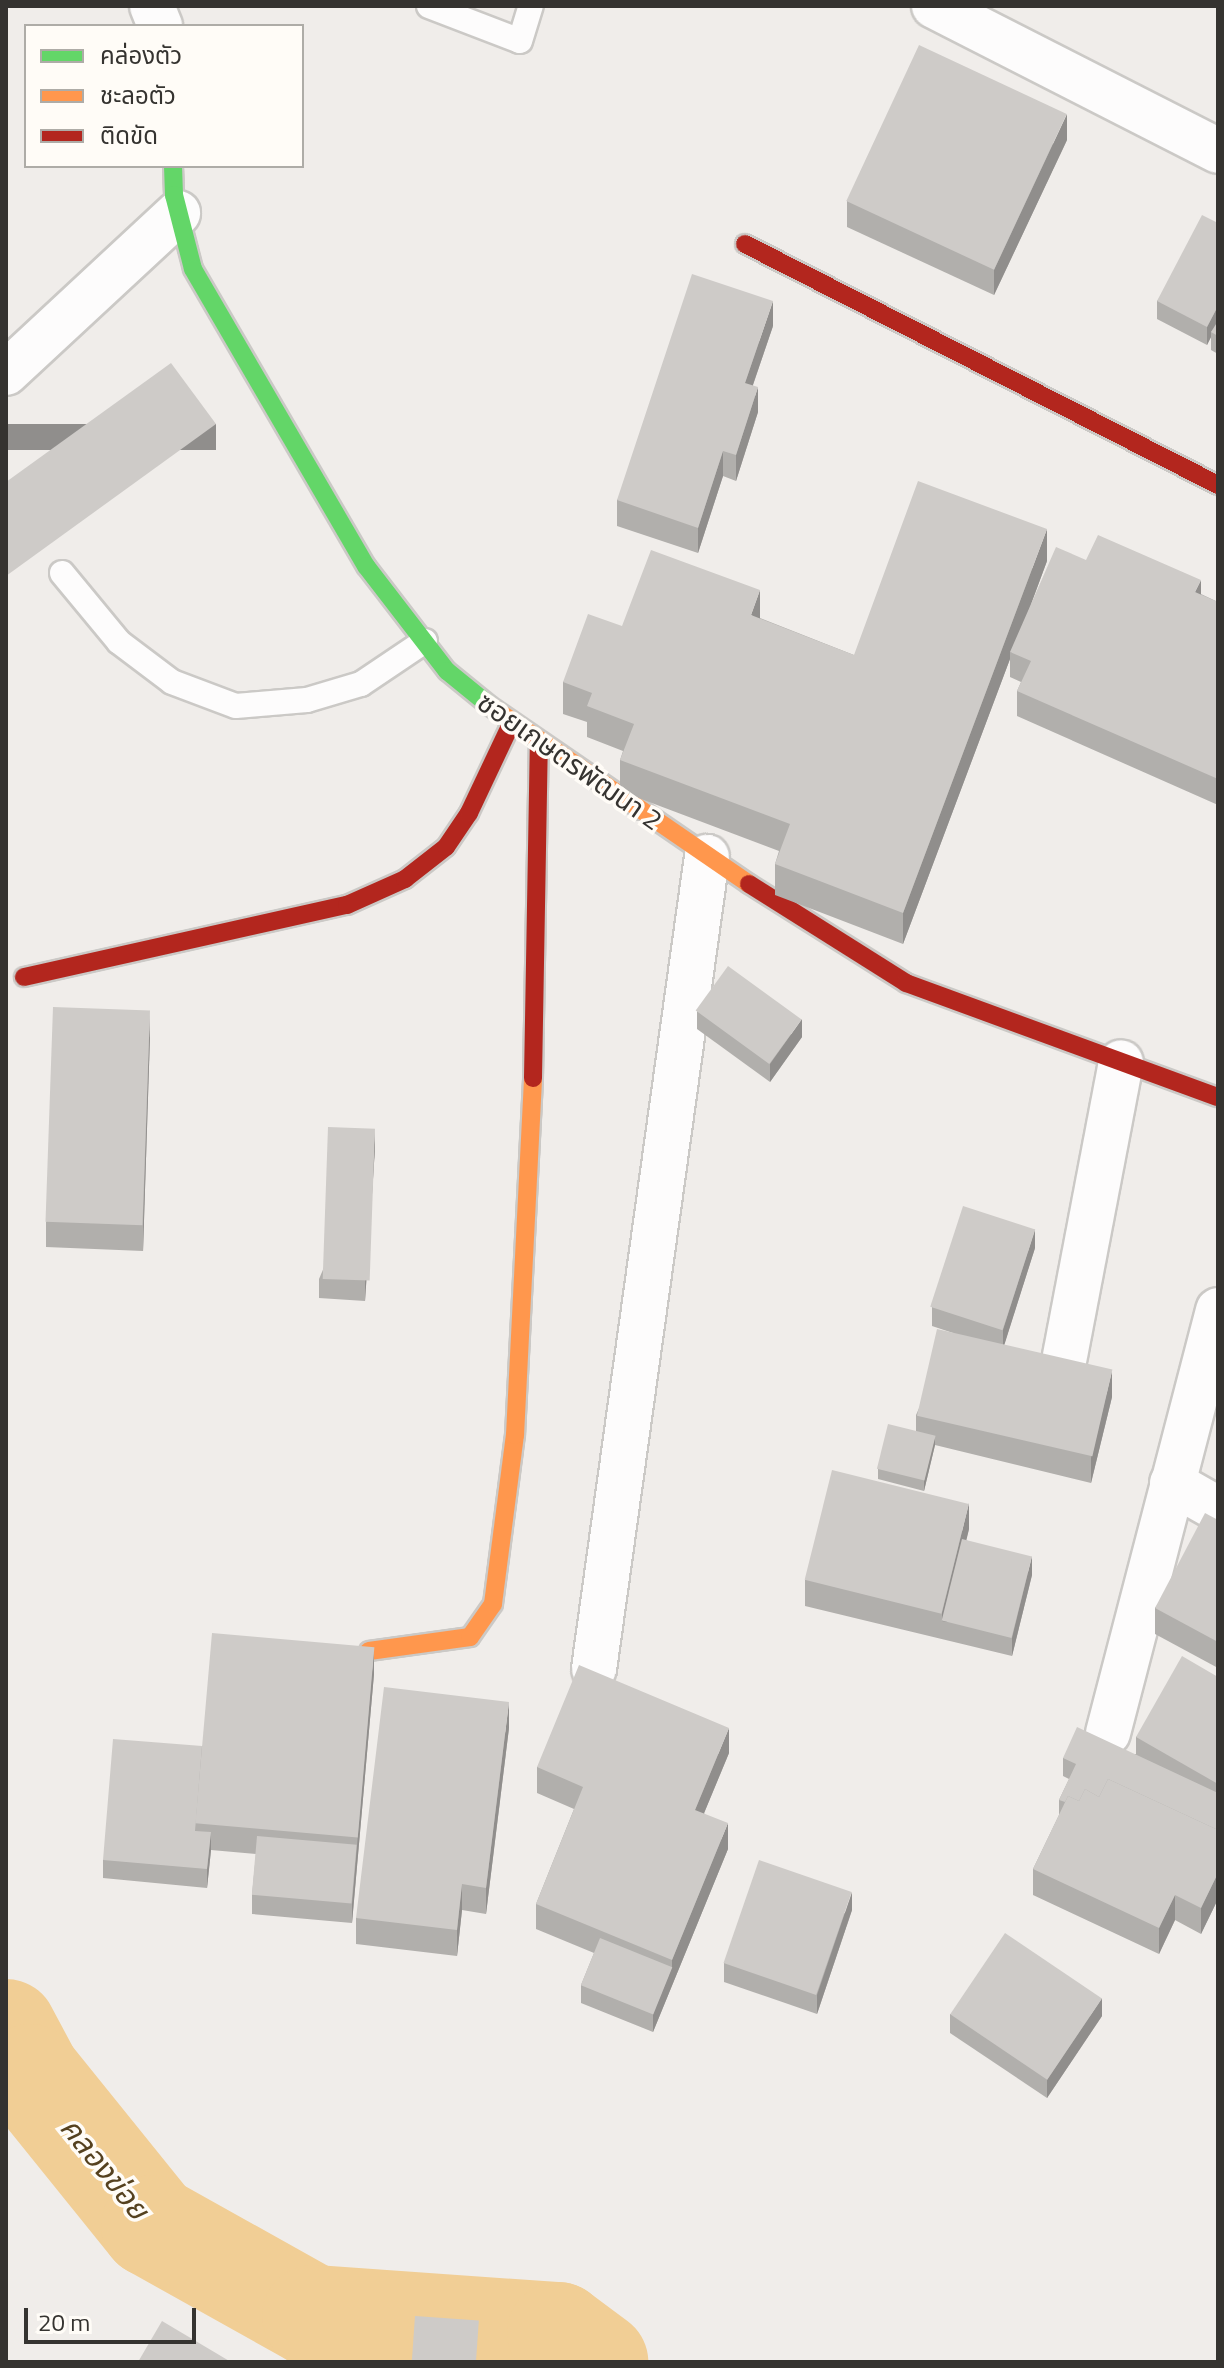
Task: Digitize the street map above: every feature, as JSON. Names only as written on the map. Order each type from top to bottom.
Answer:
[{"type":"street","points":[[934,6],[1218,151]]},
{"type":"street","name":"ซอยเกษตรพัฒนา 2","points":[[173,168],[178,213],[193,269],[366,566],[447,671],[511,724],[707,857],[906,983],[1218,1097]]},
{"type":"street","points":[[6,373],[178,213]]},
{"type":"street","points":[[745,244],[1218,485]]},
{"type":"street","points":[[24,977],[347,905],[405,879],[446,847],[469,813],[511,724]]},
{"type":"street","points":[[369,1651],[470,1637],[493,1604],[517,1404],[538,991],[539,743]]},
{"type":"street","points":[[594,1669],[707,857]]},
{"type":"street","points":[[1064,1361],[1121,1062]]},
{"type":"street","points":[[1108,1733],[1218,1310]]},
{"type":"street","points":[[1172,1483],[1218,1509]]},
{"type":"lane","points":[[429,6],[520,41],[531,6]]},
{"type":"lane","points":[[62,573],[119,642],[162,674],[236,706],[307,700],[361,684],[425,641]]},
{"type":"building","points":[[919,45],[1067,114],[994,270],[846,201]]},
{"type":"building","points":[[1202,215],[1218,223],[1218,306],[1207,327],[1157,301]]},
{"type":"building","points":[[692,274],[773,301],[745,383],[758,387],[736,455],[723,451],[698,528],[617,500]]},
{"type":"building","points":[[1218,321],[1218,336],[1211,332]]},
{"type":"building","points":[[171,363],[216,424],[6,576],[6,482]]},
{"type":"building","points":[[918,481],[1047,529],[903,913],[775,864],[790,824],[620,760],[634,724],[587,706],[592,693],[563,682],[588,614],[622,626],[651,550],[760,590],[751,615],[854,655]]},
{"type":"building","points":[[1098,535],[1201,580],[1195,592],[1218,602],[1218,779],[1017,691],[1031,661],[1010,652],[1056,547],[1086,560]]},
{"type":"building","points":[[728,966],[802,1019],[769,1064],[696,1010]]},
{"type":"building","points":[[53,1007],[150,1010],[142,1225],[45,1222]]},
{"type":"building","points":[[328,1127],[375,1129],[370,1281],[323,1279]]},
{"type":"building","points":[[963,1206],[1035,1229],[1003,1330],[930,1307]]},
{"type":"building","points":[[937,1329],[1112,1369],[1092,1456],[917,1416]]},
{"type":"building","points":[[888,1424],[936,1436],[924,1480],[877,1469]]},
{"type":"building","points":[[832,1470],[969,1504],[941,1614],[805,1580]]},
{"type":"building","points":[[1205,1513],[1218,1520],[1218,1642],[1155,1608]]},
{"type":"building","points":[[962,1539],[1032,1556],[1012,1638],[942,1621]]},
{"type":"building","points":[[212,1633],[374,1647],[358,1837],[195,1823]]},
{"type":"building","points":[[1182,1656],[1218,1677],[1218,1784],[1136,1737]]},
{"type":"building","points":[[579,1665],[729,1728],[695,1810],[728,1823],[672,1960],[536,1904],[583,1787],[537,1767]]},
{"type":"building","points":[[384,1687],[509,1702],[486,1888],[462,1884],[457,1930],[356,1918]]},
{"type":"building","points":[[1077,1727],[1218,1793],[1218,1830],[1108,1779],[1099,1797],[1085,1789],[1079,1801],[1068,1796],[1065,1802],[1059,1800],[1076,1764],[1063,1758]]},
{"type":"building","points":[[113,1739],[202,1746],[195,1831],[211,1832],[207,1869],[103,1860]]},
{"type":"building","points":[[1108,1779],[1218,1830],[1218,1873],[1201,1908],[1175,1895],[1159,1928],[1033,1869],[1068,1796],[1079,1801],[1085,1789],[1099,1797]]},
{"type":"building","points":[[257,1836],[357,1845],[351,1903],[252,1895]]},
{"type":"building","points":[[759,1860],[852,1892],[816,1995],[724,1963]]},
{"type":"building","points":[[1005,1933],[1102,1998],[1047,2080],[950,2014]]},
{"type":"building","points":[[600,1938],[672,1967],[653,2015],[581,1985]]},
{"type":"building","points":[[415,2316],[479,2320],[476,2362],[412,2362]]},
{"type":"building","points":[[162,2321],[231,2362],[138,2362]]},
{"type":"waterway","name":"คลองข่อย","points":[[6,2030],[30,2075],[152,2226],[313,2316],[558,2333],[597,2362]]},
{"type":"traffic: fast","points":[[173,168],[174,195],[193,269],[366,566],[447,671],[490,706]]},
{"type":"traffic: slow","points":[[490,706],[749,884]]},
{"type":"traffic: slow","points":[[369,1651],[470,1637],[493,1604],[515,1435],[533,1078]]},
{"type":"traffic: jam","points":[[745,244],[1218,485]]},
{"type":"traffic: jam","points":[[24,977],[347,905],[405,879],[446,847],[469,813],[511,724]]},
{"type":"traffic: jam","points":[[533,1078],[539,743]]},
{"type":"traffic: jam","points":[[749,884],[906,983],[1218,1097]]}]
